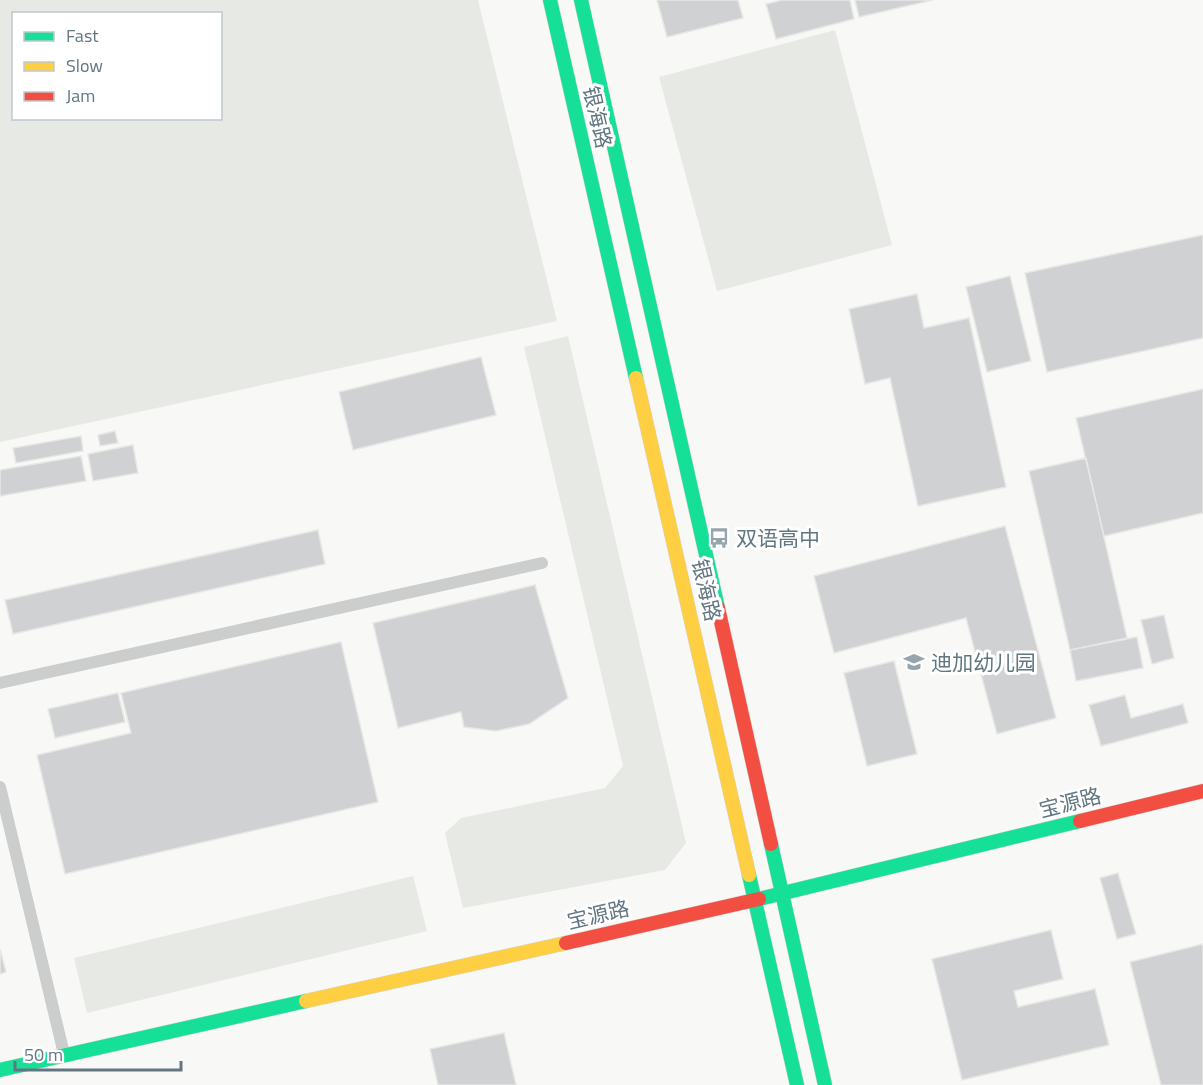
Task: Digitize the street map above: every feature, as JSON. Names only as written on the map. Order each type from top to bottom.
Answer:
[{"type":"main road","name":"银海路","points":[[550,0],[797,1085]]},
{"type":"main road","name":"银海路","points":[[581,0],[825,1085]]},
{"type":"main road","name":"宝源路","points":[[0,1070],[756,900],[1203,791]]},
{"type":"lane","points":[[0,683],[542,563]]},
{"type":"lane","points":[[0,787],[64,1055]]},
{"type":"shaded area","points":[[0,0],[478,0],[557,321],[0,442]]},
{"type":"shaded area","points":[[835,30],[892,245],[717,291],[659,77]]},
{"type":"shaded area","points":[[568,336],[686,843],[665,870],[463,908],[445,833],[461,818],[605,788],[623,766],[524,347]]},
{"type":"shaded area","points":[[413,876],[427,931],[87,1013],[74,958]]},
{"type":"building","points":[[657,0],[738,0],[743,18],[667,37]]},
{"type":"building","points":[[782,0],[850,0],[854,19],[776,39],[766,4]]},
{"type":"building","points":[[855,0],[933,0],[859,17]]},
{"type":"building","points":[[1203,235],[1203,338],[1047,372],[1025,273]]},
{"type":"building","points":[[1010,276],[1031,361],[987,372],[966,287]]},
{"type":"building","points":[[917,294],[924,328],[969,318],[1006,487],[918,506],[890,378],[865,384],[849,309]]},
{"type":"building","points":[[481,357],[496,415],[353,450],[339,392]]},
{"type":"building","points":[[1203,389],[1203,513],[1104,536],[1076,418]]},
{"type":"building","points":[[115,431],[118,443],[100,446],[98,435]]},
{"type":"building","points":[[81,436],[83,451],[16,463],[13,448]]},
{"type":"building","points":[[133,445],[138,473],[93,481],[88,454]]},
{"type":"building","points":[[81,456],[86,481],[0,496],[0,470]]},
{"type":"building","points":[[1086,458],[1127,638],[1070,650],[1029,471]]},
{"type":"building","points":[[1005,526],[1056,718],[997,734],[966,618],[834,653],[814,576]]},
{"type":"building","points":[[318,530],[325,564],[13,634],[5,600]]},
{"type":"building","points":[[535,585],[568,698],[529,724],[496,731],[464,727],[461,712],[398,728],[373,623]]},
{"type":"building","points":[[1164,615],[1174,658],[1152,664],[1141,620]]},
{"type":"building","points":[[1137,637],[1143,668],[1076,681],[1070,650]]},
{"type":"building","points":[[341,642],[378,802],[65,874],[37,755],[131,733],[121,693]]},
{"type":"building","points":[[894,661],[917,754],[867,766],[844,673]]},
{"type":"building","points":[[118,693],[125,722],[55,738],[48,709]]},
{"type":"building","points":[[1125,695],[1131,718],[1183,704],[1188,723],[1101,746],[1089,705]]},
{"type":"building","points":[[1118,873],[1136,934],[1117,939],[1100,878]]},
{"type":"building","points":[[1051,930],[1063,979],[1014,991],[1018,1007],[1095,989],[1109,1045],[962,1080],[932,959]]},
{"type":"building","points":[[1203,944],[1203,1085],[1161,1085],[1130,962]]},
{"type":"building","points":[[0,949],[6,972],[0,974]]},
{"type":"building","points":[[504,1033],[516,1085],[438,1085],[430,1049]]},
{"type":"traffic: fast","points":[[550,0],[636,378]]},
{"type":"traffic: fast","points":[[581,0],[718,608]]},
{"type":"traffic: fast","points":[[759,899],[1080,821]]},
{"type":"traffic: fast","points":[[771,844],[825,1085]]},
{"type":"traffic: fast","points":[[749,875],[797,1085]]},
{"type":"traffic: fast","points":[[0,1070],[306,1001]]},
{"type":"traffic: slow","points":[[636,378],[749,875]]},
{"type":"traffic: slow","points":[[306,1001],[566,943]]},
{"type":"traffic: jam","points":[[718,608],[771,844]]},
{"type":"traffic: jam","points":[[1080,821],[1203,791]]},
{"type":"traffic: jam","points":[[566,943],[759,899]]},
{"type":"place","name":"双语高中","points":[[719,538]]},
{"type":"place","name":"迪加幼儿园","points":[[914,662]]}]
